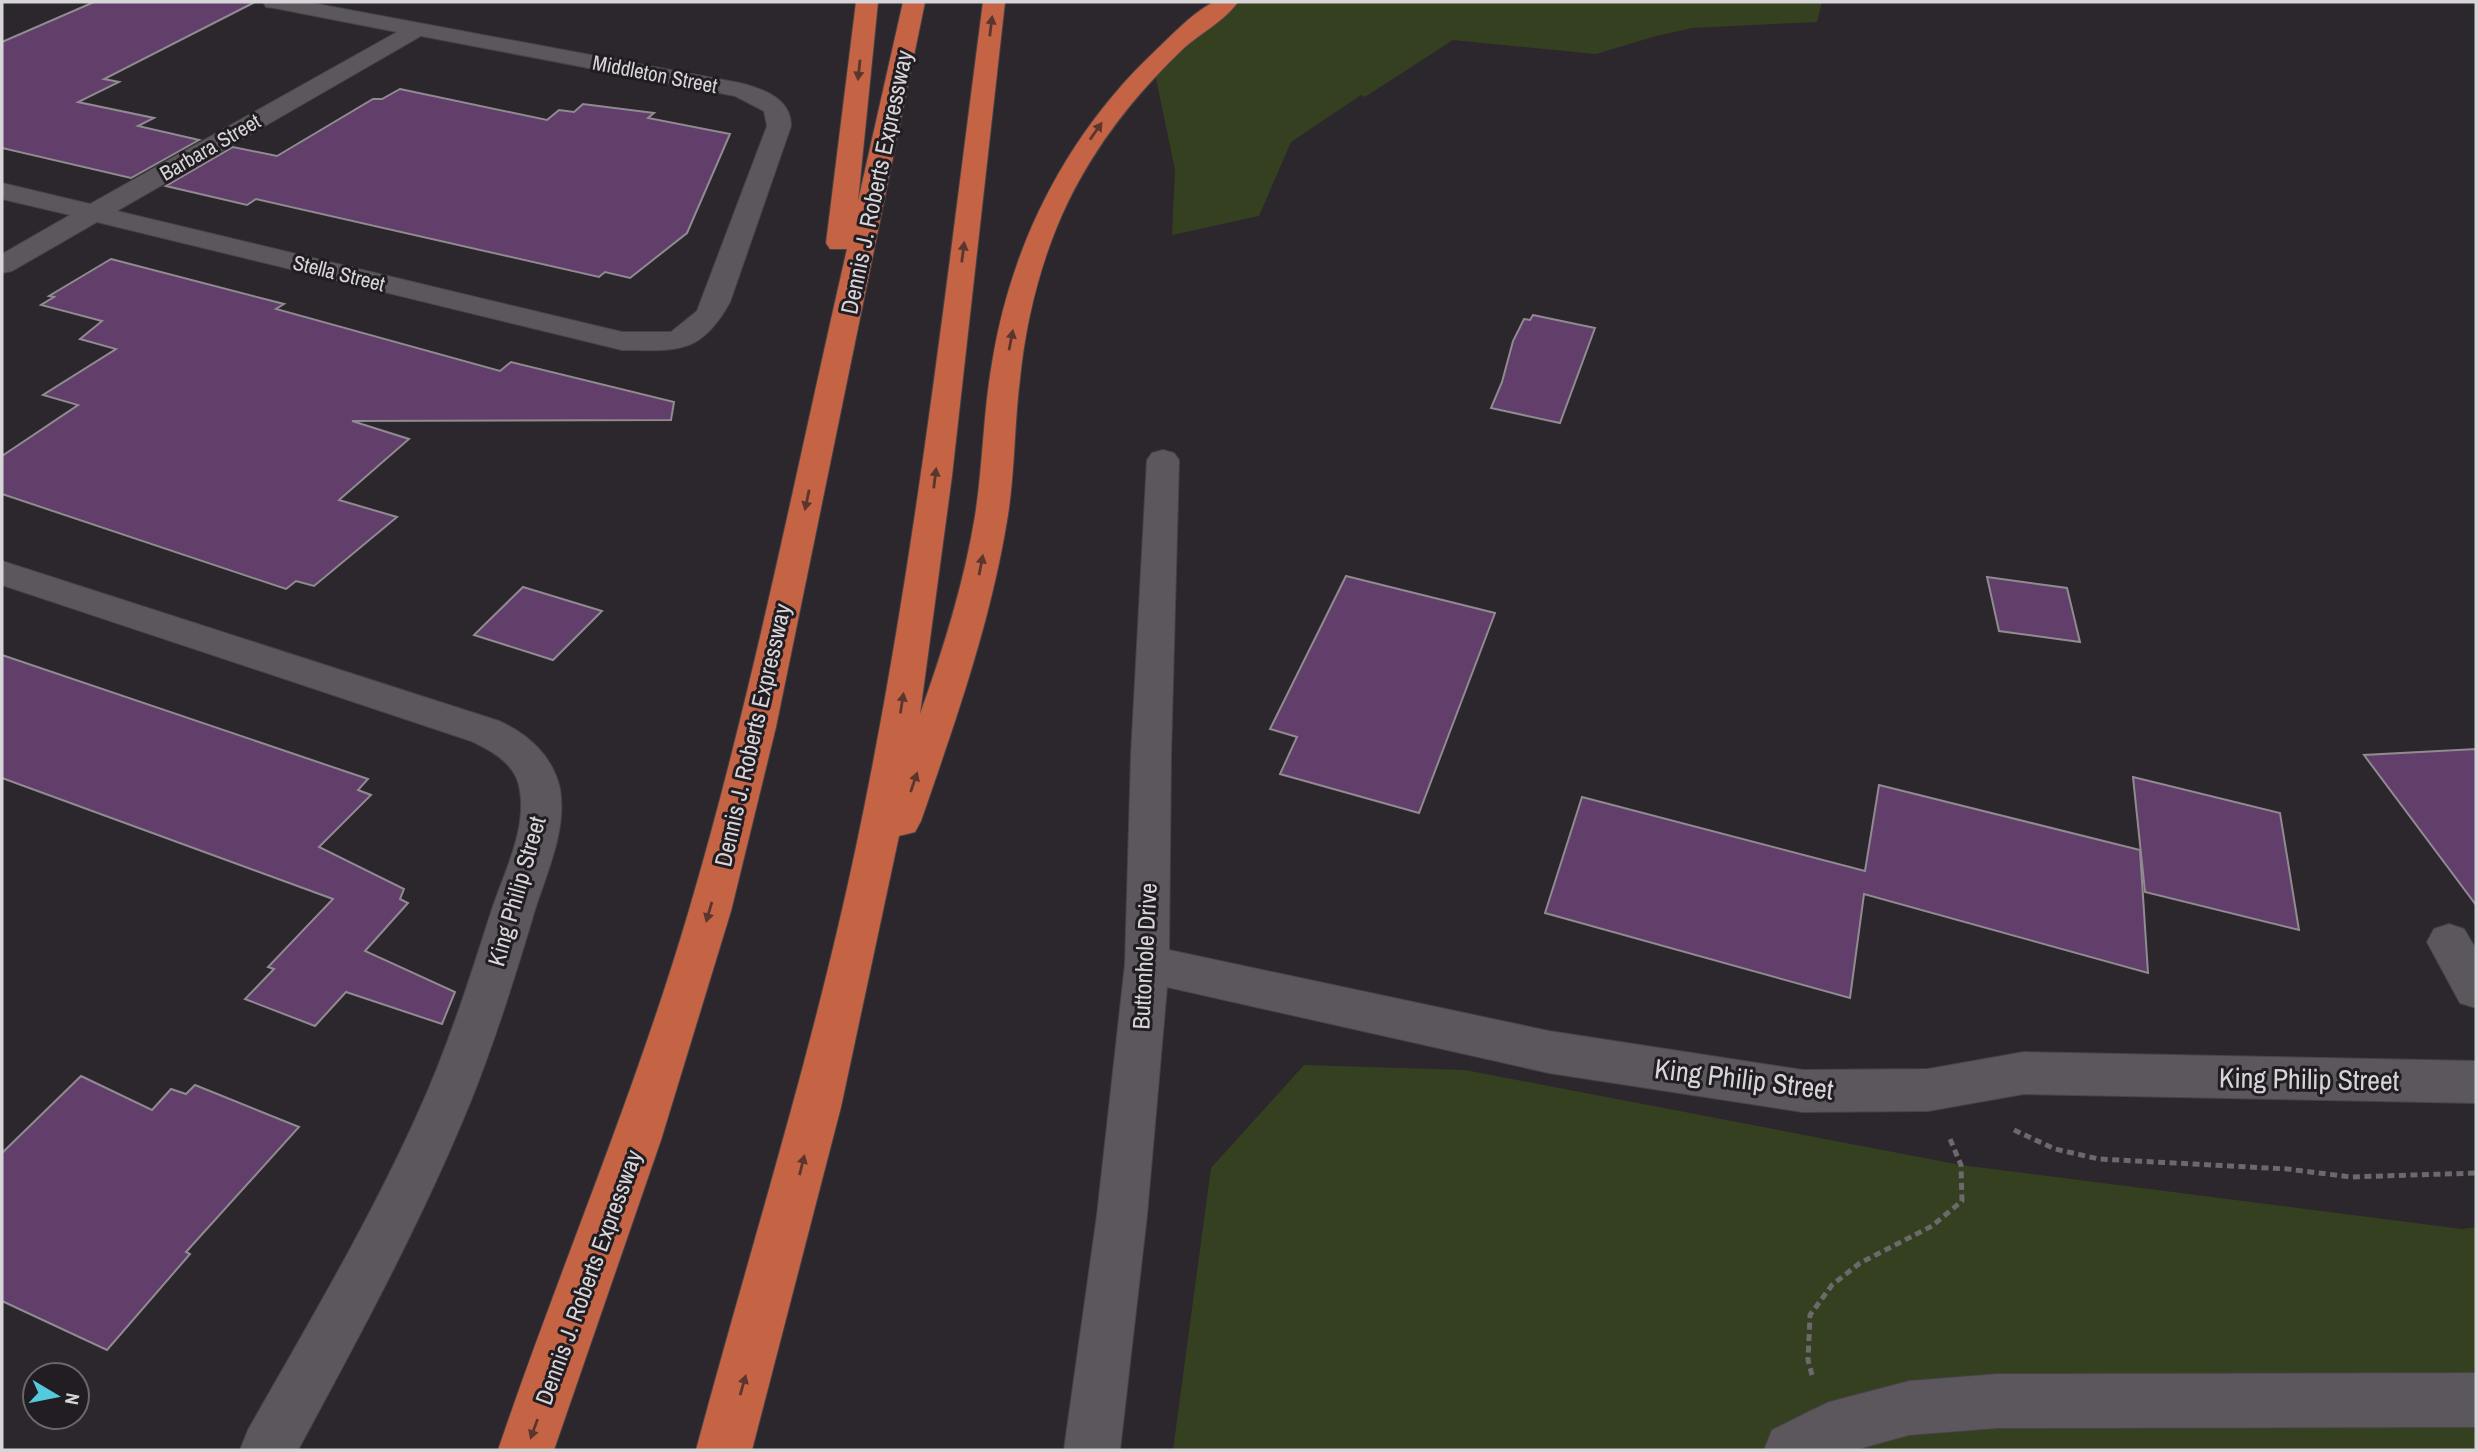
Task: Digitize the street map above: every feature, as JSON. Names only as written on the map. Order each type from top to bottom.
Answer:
[{"type":"highway","points":[[817,452],[867,2]]},
{"type":"highway","name":"Dennis J. Roberts Expressway","points":[[526,1450],[638,1140],[710,911],[757,727],[914,2]]},
{"type":"highway","points":[[724,1450],[790,1214],[851,962],[892,763],[919,604],[994,2]]},
{"type":"highway","points":[[851,962],[951,677],[976,592],[991,516],[1007,361],[1026,272],[1040,234],[1055,197],[1076,160],[1115,106],[1177,40],[1227,2]]},
{"type":"street","name":"Middleton Street","points":[[274,2],[740,90],[762,98],[778,111],[779,126],[768,163],[716,302],[708,316],[678,341]]},
{"type":"street","name":"Barbara Street","points":[[2,265],[418,29]]},
{"type":"street","name":"Stella Street","points":[[2,191],[611,338],[638,342],[678,341]]},
{"type":"street","name":"Buttonhole Drive","points":[[1092,1450],[1122,1215],[1147,964],[1151,755],[1163,460]]},
{"type":"street","name":"King Philip Street","points":[[2,573],[485,731],[502,738],[521,752],[533,770],[540,790],[540,808],[533,847],[479,1014],[436,1126],[385,1235],[268,1450]]},
{"type":"street","points":[[2449,942],[2476,989]]},
{"type":"street","name":"King Philip Street","points":[[1147,964],[1549,1052],[1804,1091],[1928,1090],[2024,1073],[2476,1082]]},
{"type":"street","points":[[1810,1440],[1909,1408],[1998,1401],[2476,1400]]},
{"type":"path","points":[[1810,1440],[1818,1404],[1808,1360],[1810,1315],[1832,1285],[1860,1263],[1932,1226],[1962,1200],[1961,1165],[1928,1090]]},
{"type":"path","points":[[2009,1128],[2055,1149],[2099,1159],[2287,1169],[2351,1177],[2476,1173]]},
{"type":"green space","points":[[1222,2],[1822,2],[1817,22],[1692,28],[1596,54],[1453,40],[1365,97],[1361,95],[1291,142],[1259,216],[1172,235],[1175,170],[1152,59]]},
{"type":"green space","points":[[1304,1065],[1465,1070],[1961,1165],[2462,1229],[2476,1227],[2476,1450],[1173,1450],[1211,1168]]},
{"type":"building","points":[[94,2],[255,2],[104,79],[119,82],[78,102],[154,118],[138,126],[199,140],[131,178],[2,148],[2,42]]},
{"type":"building","points":[[400,89],[547,120],[559,110],[574,112],[583,104],[654,113],[648,118],[730,134],[687,233],[630,278],[605,272],[599,277],[256,199],[247,205],[166,186],[233,147],[277,156],[373,99],[382,99]]},
{"type":"building","points":[[111,259],[284,304],[276,309],[500,371],[511,362],[674,402],[671,420],[352,421],[409,439],[339,500],[397,517],[314,586],[296,581],[286,589],[2,494],[2,456],[78,405],[43,395],[116,349],[80,339],[102,321],[41,305],[54,297],[49,296]]},
{"type":"building","points":[[1533,315],[1595,328],[1560,423],[1491,408],[1502,382],[1513,341],[1524,319],[1530,320]]},
{"type":"building","points":[[1346,576],[1495,613],[1419,813],[1280,774],[1297,737],[1270,729]]},
{"type":"building","points":[[1987,577],[2067,588],[2080,642],[1999,631]]},
{"type":"building","points":[[523,587],[602,611],[553,660],[474,635]]},
{"type":"building","points":[[2,655],[368,779],[358,790],[371,795],[319,847],[404,889],[400,899],[408,903],[365,951],[455,992],[442,1024],[346,992],[315,1026],[245,999],[274,969],[268,967],[333,899],[2,778]]},
{"type":"building","points":[[2476,749],[2476,905],[2364,755]]},
{"type":"building","points":[[2133,777],[2280,813],[2299,930],[2145,892]]},
{"type":"building","points":[[1879,785],[2140,850],[2148,973],[1864,894],[1850,998],[1545,913],[1582,797],[1865,871]]},
{"type":"building","points":[[81,1076],[152,1110],[171,1089],[186,1094],[195,1085],[299,1127],[186,1252],[190,1254],[107,1350],[2,1301],[2,1153]]}]
